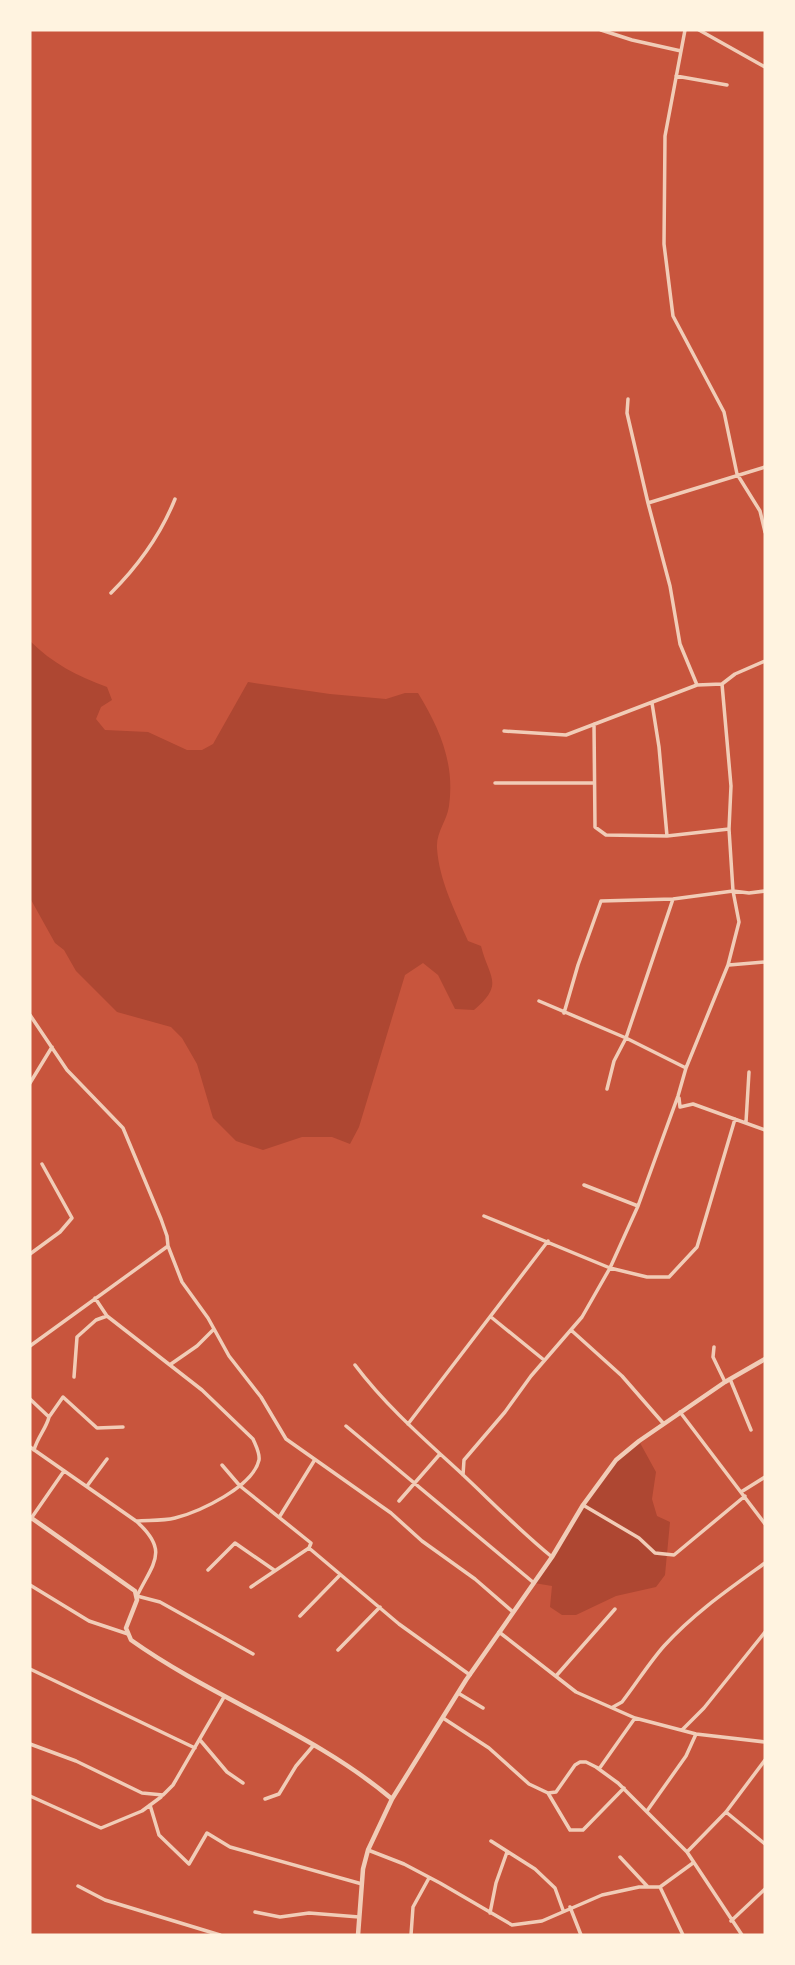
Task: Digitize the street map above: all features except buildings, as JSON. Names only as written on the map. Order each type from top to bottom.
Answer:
[{"type":"street","points":[[601,30],[681,51]]},
{"type":"street","points":[[685,30],[665,136],[664,244],[673,316],[724,412],[737,474],[760,511],[765,532]]},
{"type":"street","points":[[699,30],[765,67]]},
{"type":"street","points":[[677,76],[727,85]]},
{"type":"street","points":[[628,399],[627,413],[670,586],[680,644],[697,685]]},
{"type":"street","points":[[648,503],[765,467]]},
{"type":"street","points":[[111,593],[135,569],[166,523],[175,499]]},
{"type":"street","points":[[504,731],[566,735],[697,685],[722,684],[735,674],[765,660]]},
{"type":"street","points":[[463,1475],[464,1460],[582,1317],[610,1268],[639,1206],[686,1068],[728,965],[739,922],[733,891],[729,829],[731,786],[722,684]]},
{"type":"street","points":[[652,703],[667,836]]},
{"type":"street","points":[[594,724],[595,827],[606,835],[667,836],[729,829]]},
{"type":"street","points":[[495,783],[593,783]]},
{"type":"street","points":[[564,1013],[601,901],[673,899],[733,891],[765,891]]},
{"type":"street","points":[[607,1089],[614,1061],[626,1038],[673,899]]},
{"type":"street","points":[[728,965],[765,962]]},
{"type":"street","points":[[539,1001],[626,1038],[686,1068]]},
{"type":"street","points":[[30,1015],[66,1070],[123,1128],[164,1228],[182,1282],[261,1397],[286,1439],[391,1513],[422,1541],[475,1579],[513,1612]]},
{"type":"street","points":[[30,1083],[52,1047]]},
{"type":"street","points":[[746,1123],[750,1072]]},
{"type":"street","points":[[678,1096],[680,1107],[692,1104],[765,1130]]},
{"type":"street","points":[[484,1216],[610,1268],[647,1277],[669,1277],[697,1247],[736,1119]]},
{"type":"street","points":[[30,1254],[60,1232],[72,1218],[41,1164]]},
{"type":"street","points":[[584,1185],[639,1206]]},
{"type":"street","points":[[408,1424],[548,1241]]},
{"type":"street","points":[[30,1346],[168,1246]]},
{"type":"street","points":[[95,1298],[107,1316],[171,1364],[226,1412],[253,1440],[260,1456],[258,1464],[240,1486],[195,1512],[172,1519],[136,1521]]},
{"type":"street","points":[[74,1377],[77,1337],[96,1320],[107,1316]]},
{"type":"street","points":[[491,1317],[545,1360]]},
{"type":"street","points":[[171,1364],[197,1346],[213,1330]]},
{"type":"street","points":[[571,1331],[614,1367],[663,1423]]},
{"type":"street","points":[[714,1347],[713,1357],[751,1430]]},
{"type":"street","points":[[358,1935],[368,1850],[392,1800],[458,1693],[552,1557],[583,1505],[616,1460],[663,1423],[755,1363],[765,1360]]},
{"type":"street","points":[[355,1365],[375,1392],[552,1557]]},
{"type":"street","points":[[123,1427],[97,1428],[63,1397],[48,1417],[47,1426],[38,1435],[32,1448],[148,1531],[156,1555],[155,1562],[126,1623],[128,1634]]},
{"type":"street","points":[[30,1399],[48,1417]]},
{"type":"street","points":[[680,1412],[765,1524]]},
{"type":"street","points":[[346,1426],[534,1583]]},
{"type":"street","points":[[399,1501],[440,1454]]},
{"type":"street","points":[[87,1486],[107,1459]]},
{"type":"street","points":[[280,1516],[314,1461]]},
{"type":"street","points":[[222,1465],[240,1486],[311,1543],[309,1548],[251,1587]]},
{"type":"street","points":[[64,1471],[30,1518],[130,1587],[137,1596],[160,1602],[253,1654]]},
{"type":"street","points":[[583,1505],[639,1538],[655,1553],[674,1555],[765,1477]]},
{"type":"street","points":[[208,1570],[235,1544],[275,1570]]},
{"type":"street","points":[[309,1548],[399,1624],[470,1675]]},
{"type":"street","points":[[613,1707],[622,1702],[664,1646],[692,1617],[765,1563]]},
{"type":"street","points":[[300,1616],[340,1575]]},
{"type":"street","points":[[30,1585],[89,1621],[128,1634],[137,1644],[224,1698],[313,1746],[367,1780],[392,1800]]},
{"type":"street","points":[[338,1650],[380,1607]]},
{"type":"street","points":[[556,1676],[615,1609]]},
{"type":"street","points":[[499,1632],[576,1692],[635,1718],[696,1734],[765,1742]]},
{"type":"street","points":[[682,1730],[704,1708],[765,1632]]},
{"type":"street","points":[[30,1669],[195,1748]]},
{"type":"street","points":[[458,1693],[483,1708]]},
{"type":"street","points":[[30,1796],[101,1828],[119,1822],[150,1805],[173,1785],[224,1698]]},
{"type":"street","points":[[443,1718],[489,1748],[529,1784],[548,1793],[556,1792],[580,1762],[599,1769],[624,1788],[687,1852],[742,1935]]},
{"type":"street","points":[[599,1769],[635,1718]]},
{"type":"street","points":[[647,1811],[685,1756],[696,1734]]},
{"type":"street","points":[[200,1740],[227,1772],[243,1783]]},
{"type":"street","points":[[30,1744],[76,1761],[142,1793],[163,1795]]},
{"type":"street","points":[[265,1799],[279,1794],[296,1766],[313,1746]]},
{"type":"street","points":[[687,1852],[726,1812],[765,1760]]},
{"type":"street","points":[[758,1771],[765,1776]]},
{"type":"street","points":[[548,1793],[570,1830],[583,1830],[624,1788]]},
{"type":"street","points":[[150,1805],[159,1835],[189,1864],[207,1833],[230,1847],[362,1884]]},
{"type":"street","points":[[726,1812],[765,1844]]},
{"type":"street","points":[[491,1841],[535,1870],[555,1888],[563,1910]]},
{"type":"street","points":[[368,1850],[404,1864],[512,1925],[542,1921],[602,1895],[660,1887],[694,1863]]},
{"type":"street","points":[[490,1913],[506,1852]]},
{"type":"street","points":[[620,1857],[648,1887]]},
{"type":"street","points":[[411,1935],[413,1907],[429,1878]]},
{"type":"street","points":[[78,1886],[105,1900],[220,1935]]},
{"type":"street","points":[[660,1887],[682,1935]]},
{"type":"street","points":[[732,1921],[765,1889]]},
{"type":"street","points":[[570,1907],[581,1935]]},
{"type":"street","points":[[254,1912],[280,1917],[309,1913],[359,1917]]},
{"type":"shaded area","points":[[30,641],[66,668],[107,687],[112,700],[101,707],[96,719],[105,730],[148,732],[187,750],[202,750],[213,744],[248,682],[386,699],[405,693],[418,693],[439,734],[450,776],[449,806],[437,842],[441,872],[468,941],[481,946],[492,987],[484,1001],[474,1010],[455,1009],[438,975],[423,963],[405,975],[359,1127],[350,1144],[332,1137],[302,1137],[263,1150],[236,1141],[213,1118],[197,1064],[182,1038],[171,1027],[117,1012],[76,971],[64,950],[55,943],[30,898]]},
{"type":"shaded area","points":[[639,1441],[656,1472],[652,1499],[657,1516],[670,1522],[665,1575],[656,1587],[616,1596],[576,1615],[562,1615],[550,1607],[552,1586],[534,1583],[573,1520],[616,1460]]}]
